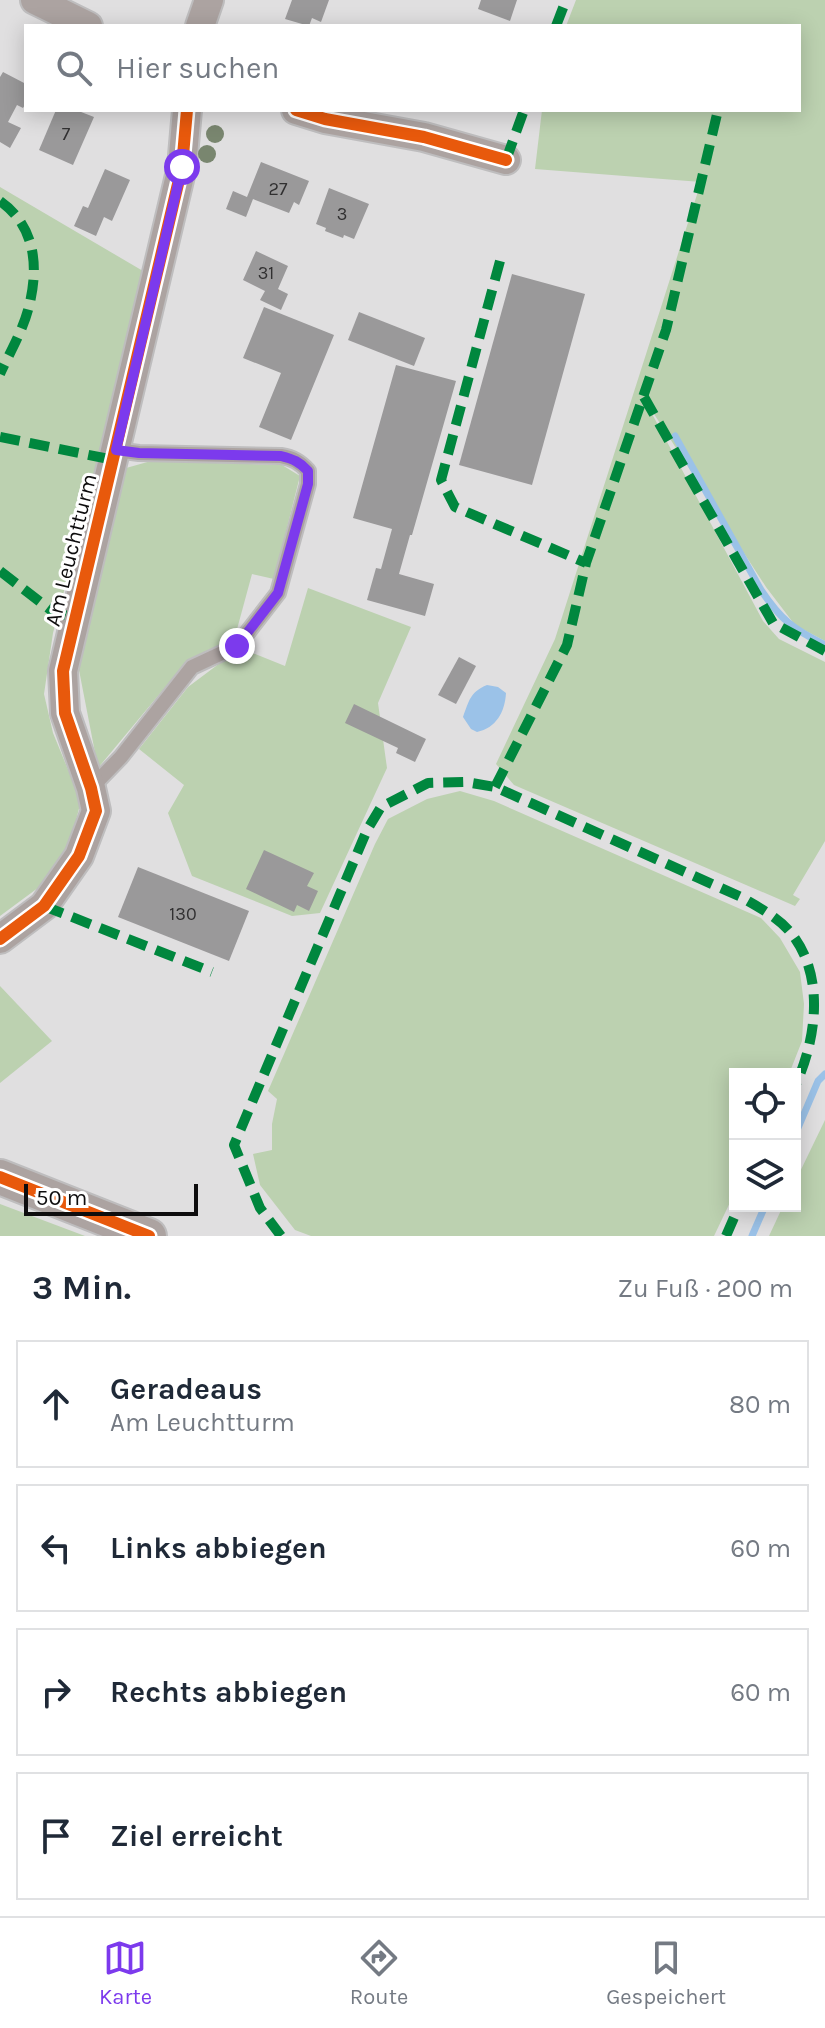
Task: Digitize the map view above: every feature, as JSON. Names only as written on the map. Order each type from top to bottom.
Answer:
[{"type":"street","points":[[35,0],[84,24]]},
{"type":"street","points":[[201,24],[209,0]]},
{"type":"street","name":"Am Leuchtturm","points":[[93,799],[65,713],[63,671],[182,167],[187,112]]},
{"type":"street","points":[[302,112],[424,137],[506,160]]},
{"type":"street","points":[[0,939],[44,906],[79,856],[93,799]]},
{"type":"street","points":[[0,1177],[149,1236]]},
{"type":"lane","points":[[93,799],[121,757],[192,667],[237,646],[278,593],[308,484],[308,471],[301,463],[281,456],[116,450]]},
{"type":"green space","points":[[576,0],[825,0],[825,641],[795,625],[766,587],[643,397],[763,621],[779,639],[825,662],[825,841],[793,895],[800,899],[795,906],[514,785],[496,764],[555,639],[701,182],[535,169],[542,112],[801,112],[801,24],[567,24]]},
{"type":"green space","points":[[0,187],[143,271],[124,363],[53,633],[44,694],[53,733],[81,801],[69,847],[50,879],[0,916]]},
{"type":"green space","points":[[151,461],[282,465],[300,476],[274,579],[252,574],[233,644],[187,661],[98,768],[79,670],[79,637],[119,470]]},
{"type":"green space","points":[[308,588],[411,627],[378,703],[387,768],[320,913],[292,916],[192,876],[168,813],[184,785],[139,749],[188,687],[240,648],[285,666]]},
{"type":"green space","points":[[460,791],[494,801],[761,918],[780,938],[800,972],[804,1004],[802,1041],[791,1068],[729,1068],[729,1205],[714,1236],[311,1236],[295,1230],[260,1185],[253,1154],[272,1150],[272,1124],[277,1099],[268,1091],[388,819],[427,799]]},
{"type":"green space","points":[[0,986],[52,1041],[0,1083]]},
{"type":"green space","points":[[825,1120],[825,1236],[769,1236],[780,1212],[801,1212],[801,1170]]},
{"type":"green space","points":[[0,1204],[85,1236],[0,1236]]},
{"type":"water","points":[[487,685],[498,687],[506,693],[505,700],[494,723],[477,732],[463,717],[474,694]]},
{"type":"building","points":[[292,0],[329,0],[321,22],[312,18],[310,24],[302,24],[285,19]]},
{"type":"building","points":[[481,0],[517,0],[510,21],[478,9]]},
{"type":"building","points":[[3,72],[24,83],[24,106],[17,105],[8,122],[21,128],[10,148],[0,142],[0,77]]},
{"type":"building","points":[[55,112],[81,112],[94,117],[73,165],[39,150]]},
{"type":"building","points":[[261,162],[309,181],[299,205],[294,202],[289,213],[253,199],[246,217],[226,209],[233,191],[247,197]]},
{"type":"building","points":[[105,169],[130,180],[112,221],[104,217],[96,236],[74,226],[83,206],[88,208]]},
{"type":"building","points":[[329,188],[369,204],[354,239],[325,231],[326,228],[316,224]]},
{"type":"building","points":[[256,251],[288,266],[278,289],[288,294],[281,310],[260,300],[265,291],[243,280]]},
{"type":"building","points":[[512,274],[585,294],[532,485],[459,465]]},
{"type":"building","points":[[264,307],[334,335],[291,440],[259,427],[281,373],[243,358]]},
{"type":"building","points":[[359,312],[425,338],[414,366],[348,340]]},
{"type":"building","points":[[396,365],[456,381],[399,574],[434,584],[425,616],[367,600],[376,568],[381,569],[392,529],[353,518]]},
{"type":"building","points":[[459,657],[476,666],[456,704],[438,695]]},
{"type":"building","points":[[354,704],[426,739],[415,762],[396,753],[398,748],[345,723]]},
{"type":"building","points":[[264,850],[314,873],[307,886],[318,891],[309,911],[297,905],[294,912],[246,889]]},
{"type":"building","points":[[138,867],[249,911],[229,961],[118,917]]},
{"type":"waterway","points":[[675,436],[768,600],[788,623],[825,645]]},
{"type":"waterway","points":[[801,1121],[818,1081],[825,1074]]},
{"type":"waterway","points":[[752,1236],[762,1212]]},
{"type":"marked path","points":[[557,24],[566,0]]},
{"type":"marked path","points":[[506,160],[523,112]]},
{"type":"marked path","points":[[495,787],[567,645],[586,563],[666,330],[718,112]]},
{"type":"marked path","points":[[0,201],[22,223],[34,265],[28,310],[0,374]]},
{"type":"marked path","points":[[500,261],[441,480],[455,507],[586,563]]},
{"type":"marked path","points":[[644,397],[773,623],[825,651]]},
{"type":"marked path","points":[[0,437],[114,460]]},
{"type":"marked path","points":[[0,571],[52,611],[76,619]]},
{"type":"marked path","points":[[281,1236],[260,1208],[234,1145],[367,830],[381,807],[428,783],[466,782],[495,787],[741,897],[780,922],[802,950],[813,987],[812,1028],[801,1072]]},
{"type":"marked path","points":[[44,906],[212,972]]},
{"type":"marked path","points":[[726,1236],[736,1212]]},
{"type":"cycle path","points":[[0,939],[44,906],[79,856],[96,811],[65,713],[63,671],[182,167],[187,112]]},
{"type":"cycle path","points":[[302,112],[424,137],[506,160]]},
{"type":"cycle path","points":[[0,1177],[149,1236]]},
{"type":"route","points":[[182,167],[116,450],[281,456],[301,463],[308,471],[308,484],[278,593],[237,646]]}]
